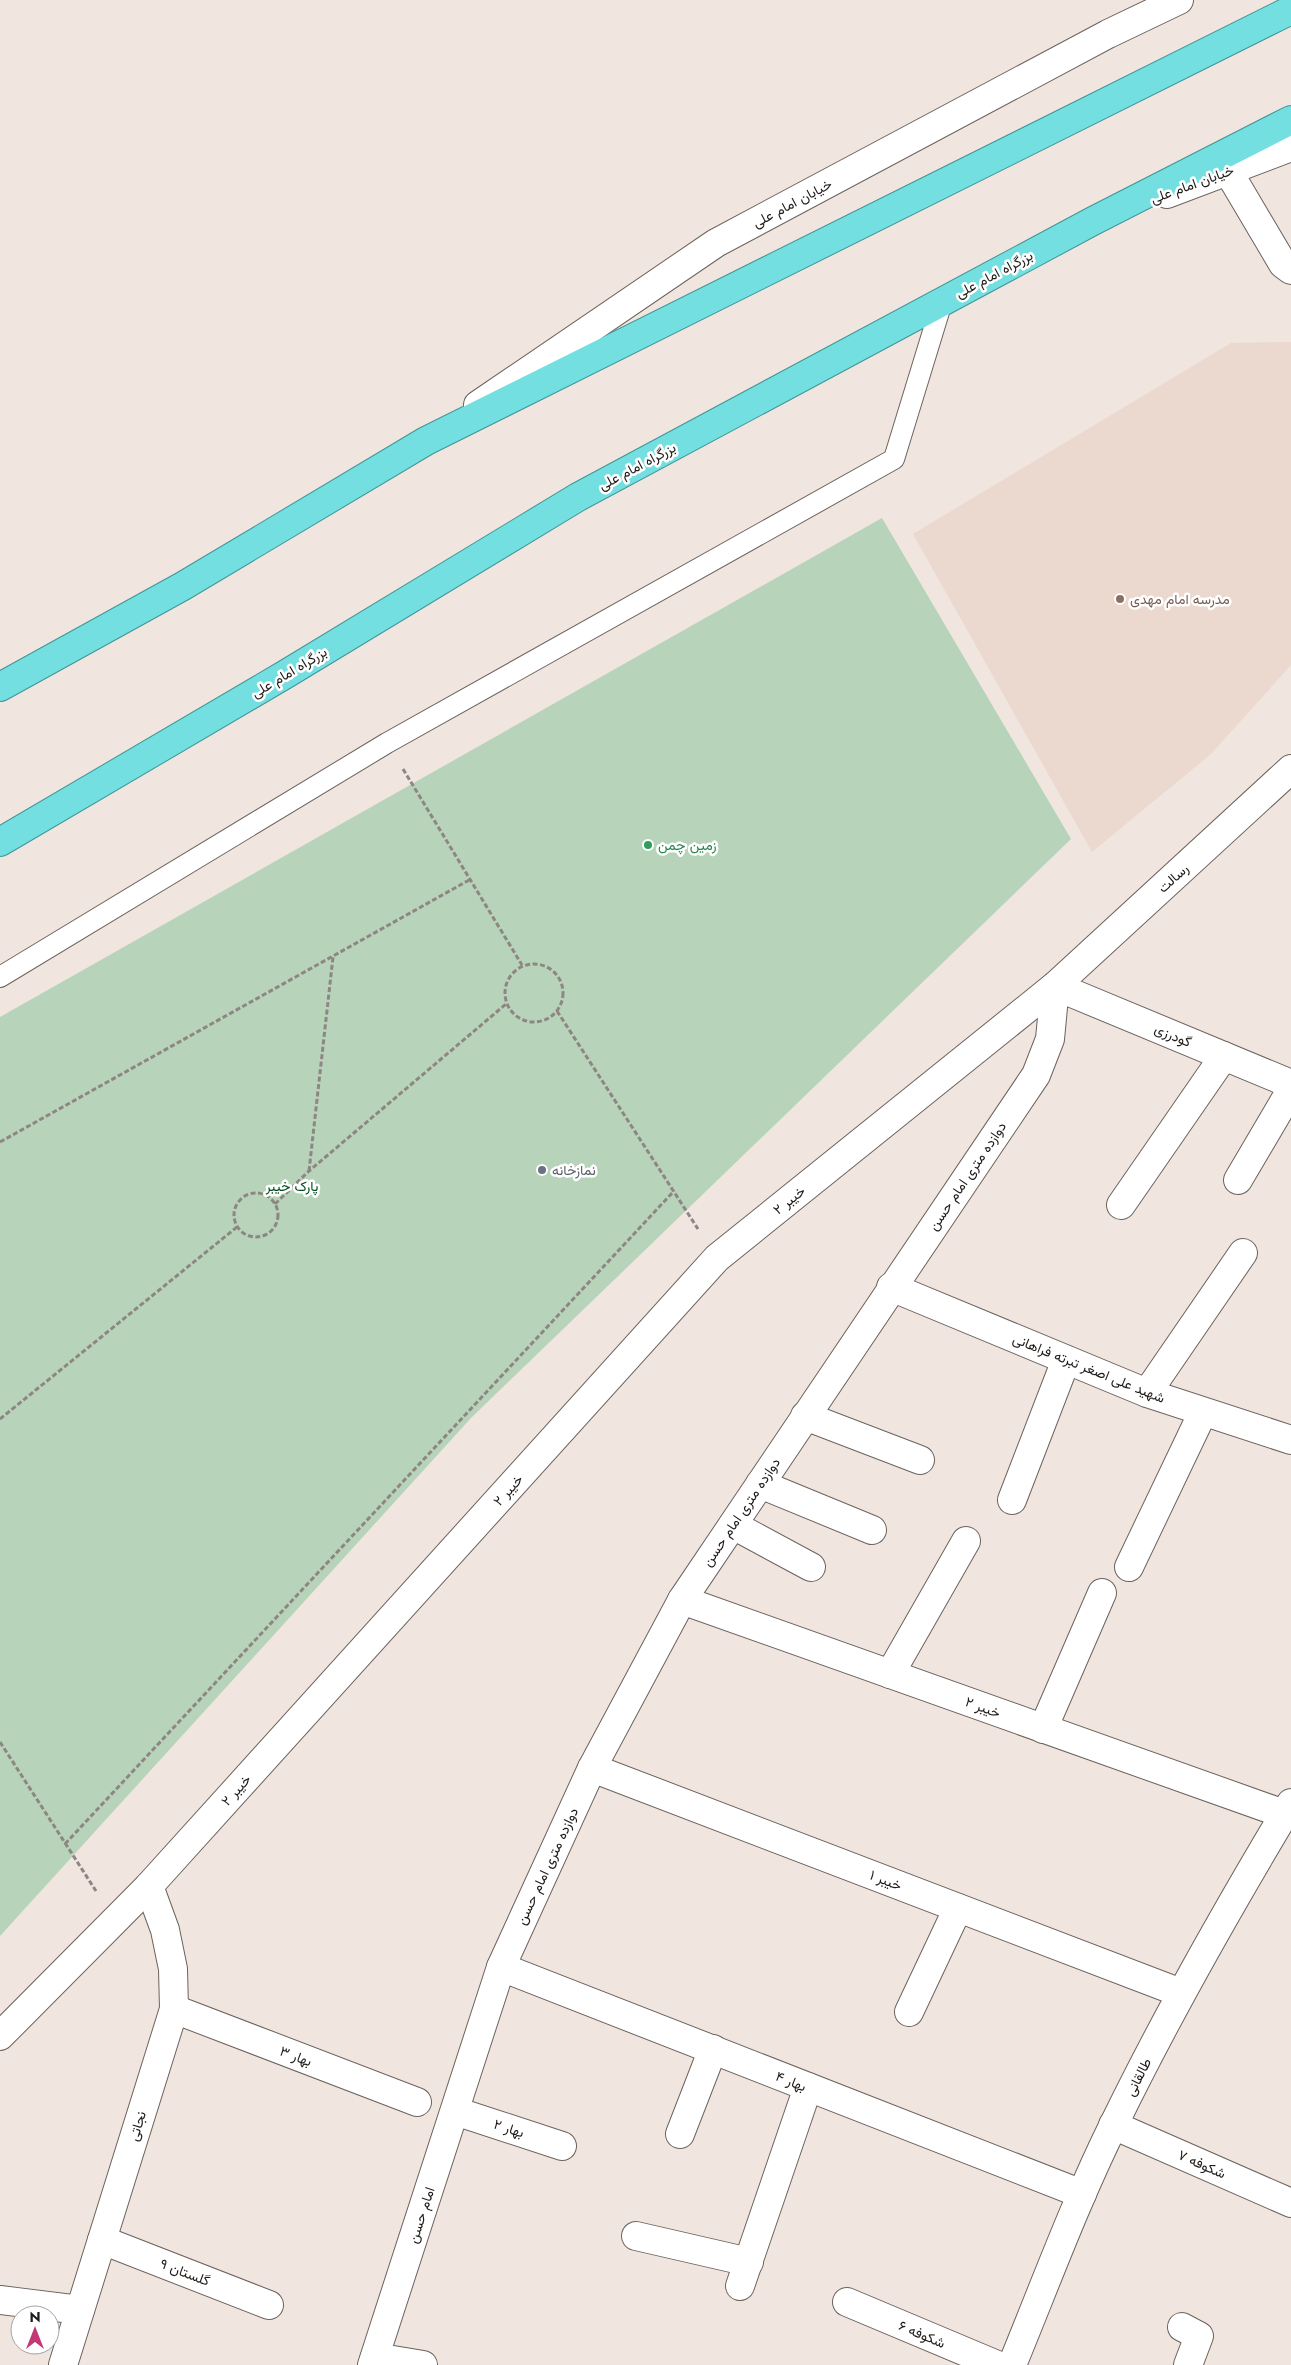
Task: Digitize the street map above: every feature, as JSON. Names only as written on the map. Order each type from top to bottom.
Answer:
[{"type":"highway","points":[[0,687],[183,586],[426,441],[1291,10]]},
{"type":"highway","name":"بزرگراه امام علی","points":[[0,842],[286,674],[578,498],[1093,221],[1291,120]]},
{"type":"street","name":"خیابان امام علی","points":[[426,441],[716,243],[1108,34],[1179,0]]},
{"type":"street","name":"خیابان امام علی","points":[[1093,221],[1291,147]]},
{"type":"street","points":[[1228,171],[1283,264],[1291,270]]},
{"type":"street","name":"رسالت","points":[[1055,986],[1291,769]]},
{"type":"street","name":"گودرزی","points":[[1055,986],[1291,1084]]},
{"type":"street","name":"خیبر ۲","points":[[0,2036],[149,1886],[717,1258],[1055,986]]},
{"type":"street","name":"دوازده متری امام حسن","points":[[469,2065],[501,1966],[592,1768],[682,1600],[891,1287],[1036,1075],[1050,1039],[1055,986]]},
{"type":"street","points":[[1121,1205],[1224,1056]]},
{"type":"street","points":[[1238,1180],[1291,1090]]},
{"type":"street","points":[[1147,1393],[1243,1253]]},
{"type":"street","name":"شهید علی اصغر تبرته فراهانی","points":[[891,1287],[1147,1393],[1291,1440]]},
{"type":"street","points":[[1012,1500],[1066,1360]]},
{"type":"street","points":[[1129,1567],[1203,1412]]},
{"type":"street","points":[[805,1416],[920,1460]]},
{"type":"street","points":[[760,1484],[872,1530]]},
{"type":"street","points":[[733,1525],[811,1567]]},
{"type":"street","points":[[890,1674],[966,1540]]},
{"type":"street","points":[[1043,1729],[1102,1593]]},
{"type":"street","name":"خیبر ۲","points":[[682,1600],[1043,1729],[1288,1809]]},
{"type":"street","name":"خیبر ۱","points":[[592,1768],[1181,1993]]},
{"type":"street","name":"طالقانی","points":[[1012,2365],[1082,2194],[1113,2125],[1181,1993],[1288,1809]]},
{"type":"street","name":"نجاتی","points":[[63,2365],[174,2009],[173,1969],[167,1938],[149,1886]]},
{"type":"street","points":[[909,2012],[958,1908]]},
{"type":"street","name":"بهار ۴","points":[[501,1966],[1082,2194]]},
{"type":"street","name":"بهار ۳","points":[[174,2009],[417,2102]]},
{"type":"street","points":[[680,2134],[713,2049]]},
{"type":"street","name":"امام حسن","points":[[374,2361],[469,2065]]},
{"type":"street","points":[[636,2236],[745,2274],[808,2087]]},
{"type":"street","name":"بهار ۲","points":[[455,2111],[562,2146]]},
{"type":"street","name":"شکوفه ۷","points":[[1113,2125],[1291,2203]]},
{"type":"street","name":"گلستان ۹","points":[[102,2240],[269,2305]]},
{"type":"street","points":[[0,2300],[80,2310]]},
{"type":"street","name":"شکوفه ۶","points":[[847,2302],[997,2365]]},
{"type":"street","points":[[1182,2327],[1200,2336],[1188,2365]]},
{"type":"street","points":[[374,2361],[423,2365]]},
{"type":"lane","points":[[0,977],[387,743],[894,459],[942,302]]},
{"type":"path","points":[[387,743],[522,965]]},
{"type":"path","points":[[0,1142],[471,879]]},
{"type":"path","points":[[309,1171],[334,956]]},
{"type":"path","points":[[542,964],[551,968],[562,983],[564,993],[557,1011],[543,1021],[534,1022],[517,1017],[506,1004],[505,986],[515,970],[522,965],[542,964]]},
{"type":"path","points":[[275,1204],[309,1171],[506,1004]]},
{"type":"path","points":[[557,1011],[717,1258]]},
{"type":"path","points":[[65,1844],[674,1191]]},
{"type":"path","points":[[258,1193],[265,1195],[275,1204],[279,1219],[276,1226],[265,1236],[249,1236],[238,1227],[234,1213],[236,1207],[245,1197],[258,1193]]},
{"type":"path","points":[[0,1419],[238,1227]]},
{"type":"path","points":[[0,1742],[115,1920]]},
{"type":"shaded area","name":"مدرسه امام مهدی","points":[[1291,342],[1291,665],[1211,754],[1092,852],[913,534],[1231,343]]},
{"type":"green space","name":"پارک خیبر","points":[[882,518],[1071,839],[471,1418],[0,1936],[0,1017]]},
{"type":"place","name":"مدرسه امام مهدی","points":[[1120,599]]},
{"type":"place","name":"زمین چمن","points":[[648,845]]},
{"type":"place","name":"نمازخانه","points":[[542,1170]]}]
